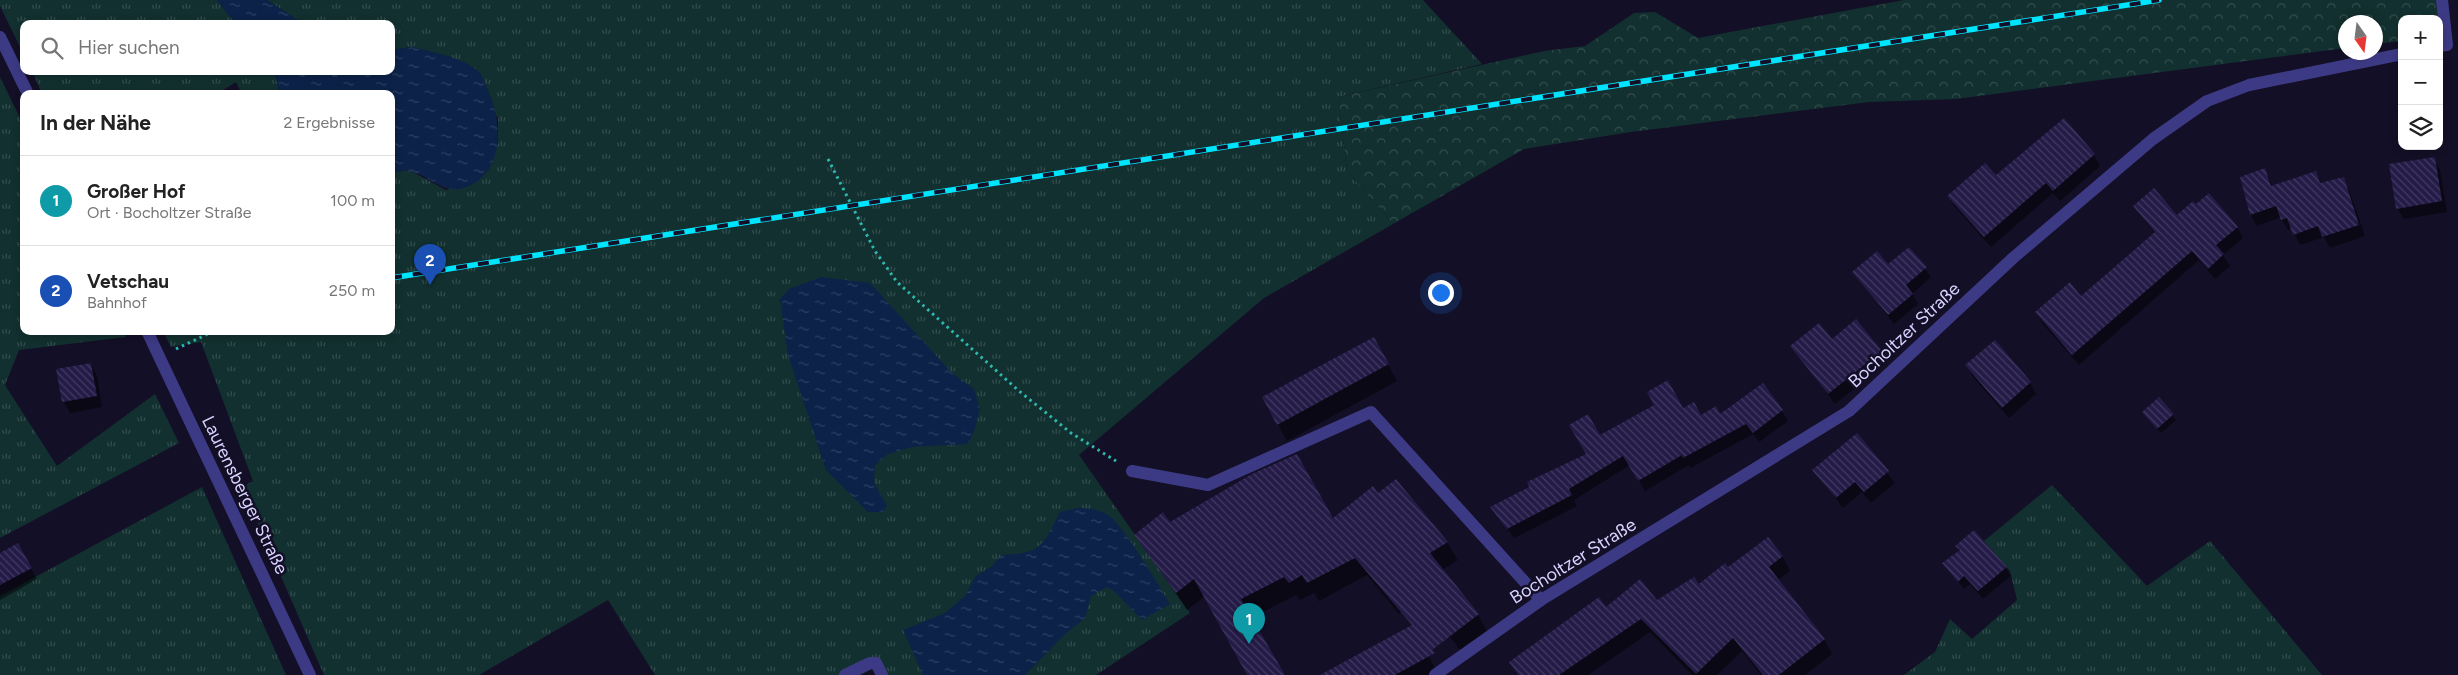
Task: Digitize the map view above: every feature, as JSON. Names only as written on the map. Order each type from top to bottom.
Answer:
[{"type":"street","points":[[2442,0],[2444,18],[2443,46]]},
{"type":"street","points":[[0,37],[26,90]]},
{"type":"street","name":"Bocholtzer Straße","points":[[1435,675],[1541,600],[1849,411],[2012,258],[2153,139],[2207,101],[2249,85],[2398,55]]},
{"type":"street","name":"Laurensberger Straße","points":[[149,335],[310,675]]},
{"type":"street","points":[[1132,471],[1208,485],[1371,412],[1541,600]]},
{"type":"street","points":[[845,675],[870,663],[876,664],[882,675]]},
{"type":"path","points":[[828,159],[875,251],[897,282],[1019,391],[1071,432],[1132,471]]},
{"type":"path","points":[[160,358],[206,335]]},
{"type":"green space","points":[[0,0],[217,0],[233,20],[20,20],[20,47],[0,6]]},
{"type":"green space","points":[[267,0],[1423,0],[1482,64],[1338,97],[1347,171],[1393,224],[1264,298],[1079,455],[1190,613],[1096,675],[877,675],[874,668],[861,675],[655,675],[608,600],[479,675],[324,675],[242,487],[253,481],[201,342],[171,347],[165,335],[395,335],[395,172],[409,170],[446,190],[489,169],[498,143],[498,118],[451,57],[412,47],[395,49],[395,20],[298,20]]},
{"type":"green space","points":[[1904,0],[2440,0],[2442,15],[2398,15],[2398,41],[2383,43],[2383,15],[2338,15],[2338,49],[1956,99],[1869,102],[1631,132],[1524,149],[1393,224],[1347,171],[1338,97],[1544,51],[1585,46],[1634,13],[1655,12],[1698,38]]},
{"type":"green space","points":[[34,75],[275,75],[279,90],[240,90],[236,82],[223,90],[40,90]]},
{"type":"green space","points":[[0,77],[20,118],[20,335],[125,335],[126,337],[19,350],[5,385],[57,466],[155,394],[179,443],[0,538]]},
{"type":"green space","points":[[2052,485],[2147,586],[2210,541],[2322,675],[1904,675],[1935,652],[1950,619],[1972,639],[2017,600],[2010,571],[1984,541]]},
{"type":"green space","points":[[202,487],[286,675],[0,675],[0,596]]},
{"type":"water","points":[[217,0],[267,0],[298,20],[233,20]]},
{"type":"water","points":[[412,47],[448,56],[474,68],[482,76],[495,113],[498,142],[495,156],[489,169],[480,179],[467,187],[452,189],[417,173],[410,171],[395,172],[395,90],[279,90],[275,75],[395,75],[395,49]]},
{"type":"water","points":[[821,277],[870,283],[952,373],[974,389],[980,409],[974,432],[967,444],[912,447],[888,454],[875,465],[874,483],[887,506],[883,512],[868,512],[826,470],[788,355],[780,299],[789,289]]},
{"type":"water","points":[[1078,508],[1100,511],[1115,521],[1140,556],[1170,604],[1142,620],[1114,591],[1107,587],[1091,596],[1085,618],[1064,635],[1025,675],[923,675],[903,630],[945,613],[965,596],[975,577],[992,566],[1002,555],[1026,552],[1040,546],[1060,512]]},
{"type":"building","points":[[2064,118],[2095,154],[2053,191],[2046,183],[1984,237],[1947,196],[1985,163],[1996,175]]},
{"type":"building","points":[[2435,157],[2442,201],[2396,209],[2389,164]]},
{"type":"building","points":[[2265,168],[2271,186],[2316,171],[2320,183],[2344,177],[2359,225],[2322,237],[2318,226],[2293,235],[2287,218],[2281,220],[2276,206],[2250,215],[2240,177]]},
{"type":"building","points":[[2154,188],[2177,215],[2193,201],[2196,204],[2209,193],[2238,227],[2216,245],[2224,254],[2208,269],[2192,251],[2072,355],[2035,312],[2070,282],[2081,296],[2155,232],[2133,206]]},
{"type":"building","points":[[1909,247],[1927,267],[1906,285],[1913,294],[1888,315],[1852,272],[1877,251],[1888,264]]},
{"type":"building","points":[[1856,319],[1882,351],[1828,394],[1790,346],[1819,323],[1832,339]]},
{"type":"building","points":[[1374,337],[1389,364],[1277,425],[1262,397]]},
{"type":"building","points":[[1995,340],[2031,382],[2002,408],[1965,365]]},
{"type":"building","points":[[91,363],[97,396],[62,402],[56,369]]},
{"type":"building","points":[[1668,380],[1683,408],[1694,402],[1701,415],[1716,406],[1720,414],[1763,383],[1783,410],[1753,433],[1746,424],[1683,458],[1682,455],[1638,481],[1623,456],[1569,489],[1572,495],[1507,529],[1490,507],[1529,487],[1527,482],[1586,454],[1569,425],[1588,414],[1600,435],[1654,405],[1647,392]]},
{"type":"building","points":[[2159,397],[2174,414],[2157,429],[2142,412]]},
{"type":"building","points":[[1857,433],[1889,471],[1864,492],[1855,482],[1836,498],[1812,470]]},
{"type":"building","points":[[1297,454],[1333,518],[1373,486],[1378,493],[1396,479],[1448,542],[1430,553],[1479,614],[1432,650],[1435,653],[1395,675],[1320,675],[1412,625],[1355,558],[1307,583],[1302,575],[1289,583],[1284,577],[1241,599],[1285,675],[1247,675],[1194,579],[1176,593],[1134,535],[1163,512],[1170,522],[1252,474]]},
{"type":"building","points":[[1974,530],[2007,567],[1978,591],[1964,576],[1958,582],[1942,563],[1960,550],[1955,546]]},
{"type":"building","points":[[1768,537],[1783,556],[1769,567],[1825,639],[1779,675],[1763,675],[1733,638],[1696,674],[1641,619],[1559,675],[1518,675],[1509,662],[1599,597],[1606,607],[1640,579],[1657,600],[1694,577],[1699,584],[1725,563],[1728,567]]},
{"type":"building","points":[[18,543],[32,568],[0,585],[0,553]]},
{"type":"railway","points":[[395,277],[2159,0]]},
{"type":"place","name":"Vetschau","points":[[430,285]]},
{"type":"place","name":"Großer Hof","points":[[1249,644]]}]
